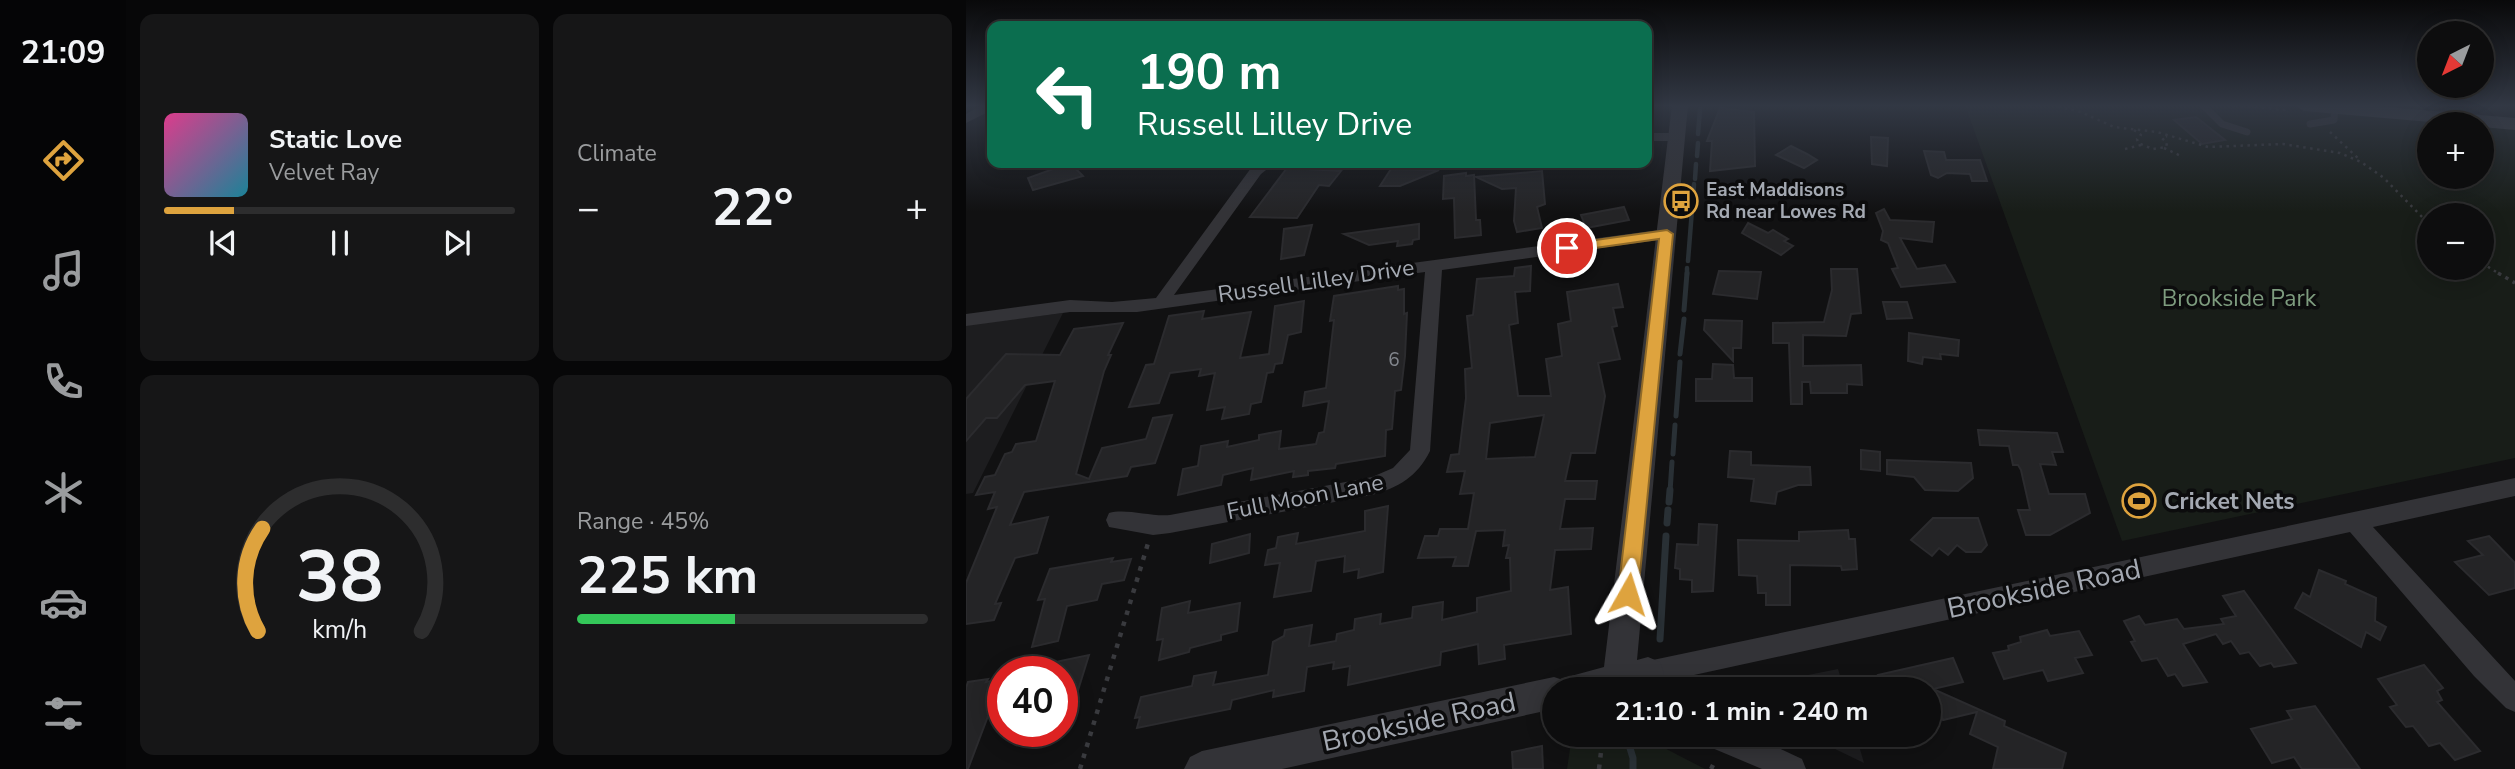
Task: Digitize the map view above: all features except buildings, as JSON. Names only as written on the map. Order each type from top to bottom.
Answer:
[{"type":"street","points":[[1658,677],[1667,234],[1677,141]]},
{"type":"street","points":[[1162,302],[1168,290],[1260,168]]},
{"type":"street","name":"Russell Lilley Drive","points":[[966,320],[1070,306],[1112,308],[1162,302],[1667,234]]},
{"type":"street","name":"Full Moon Lane","points":[[1117,520],[1153,526],[1379,484],[1400,476],[1414,464],[1420,451],[1433,266]]},
{"type":"street","name":"Brookside Road","points":[[1671,677],[2515,487]]},
{"type":"street","points":[[2355,522],[2483,667],[2515,699]]},
{"type":"street","name":"Brookside Road","points":[[1202,769],[1542,696]]},
{"type":"street","points":[[1735,747],[1792,769]]},
{"type":"path","points":[[2137,141],[2141,145],[2153,149],[2164,148],[2180,156]]},
{"type":"path","points":[[2164,148],[2168,144],[2165,141]]},
{"type":"path","points":[[2188,141],[2207,147],[2283,144],[2328,150],[2348,156],[2384,178],[2417,212]]},
{"type":"path","points":[[2336,141],[2361,162]]},
{"type":"path","points":[[2125,149],[2141,145]]},
{"type":"path","points":[[2348,156],[2354,155]]},
{"type":"path","points":[[2494,271],[2515,283]]},
{"type":"path","points":[[1080,769],[1153,526]]},
{"type":"path","points":[[1599,769],[1602,747]]},
{"type":"path","points":[[1711,769],[1720,747]]},
{"type":"shaded area","points":[[1063,313],[973,493],[966,494],[966,325]]},
{"type":"shaded area","points":[[1838,669],[1840,677],[1798,677]]},
{"type":"shaded area","points":[[1831,747],[1859,747],[1864,763]]},
{"type":"green space","name":"Brookside Park","points":[[1978,141],[2417,141],[2417,189],[2494,189],[2494,141],[2515,141],[2515,458],[2122,541]]},
{"type":"green space","points":[[1570,747],[1662,747],[1705,769],[1567,769]]},
{"type":"waterway","points":[[1697,156],[1698,143]]},
{"type":"waterway","points":[[1695,179],[1696,164]]},
{"type":"waterway","points":[[1693,202],[1694,184]]},
{"type":"waterway","points":[[1688,261],[1692,210]]},
{"type":"waterway","points":[[1687,268],[1687,273]]},
{"type":"waterway","points":[[1684,310],[1687,273]]},
{"type":"waterway","points":[[1680,354],[1684,319]]},
{"type":"waterway","points":[[1676,416],[1680,362]]},
{"type":"waterway","points":[[1673,454],[1675,425]]},
{"type":"waterway","points":[[1670,492],[1672,462]]},
{"type":"waterway","points":[[1669,502],[1670,490]]},
{"type":"waterway","points":[[1667,523],[1668,510]]},
{"type":"waterway","points":[[1660,639],[1666,536]]},
{"type":"waterway","points":[[1630,747],[1633,769]]},
{"type":"place","name":"East Maddisons Rd near Lowes Rd","points":[[1681,201]]},
{"type":"place","name":"Cricket Nets","points":[[2139,501]]},
{"type":"route","points":[[1567,248],[1667,234],[1628,594]]}]
